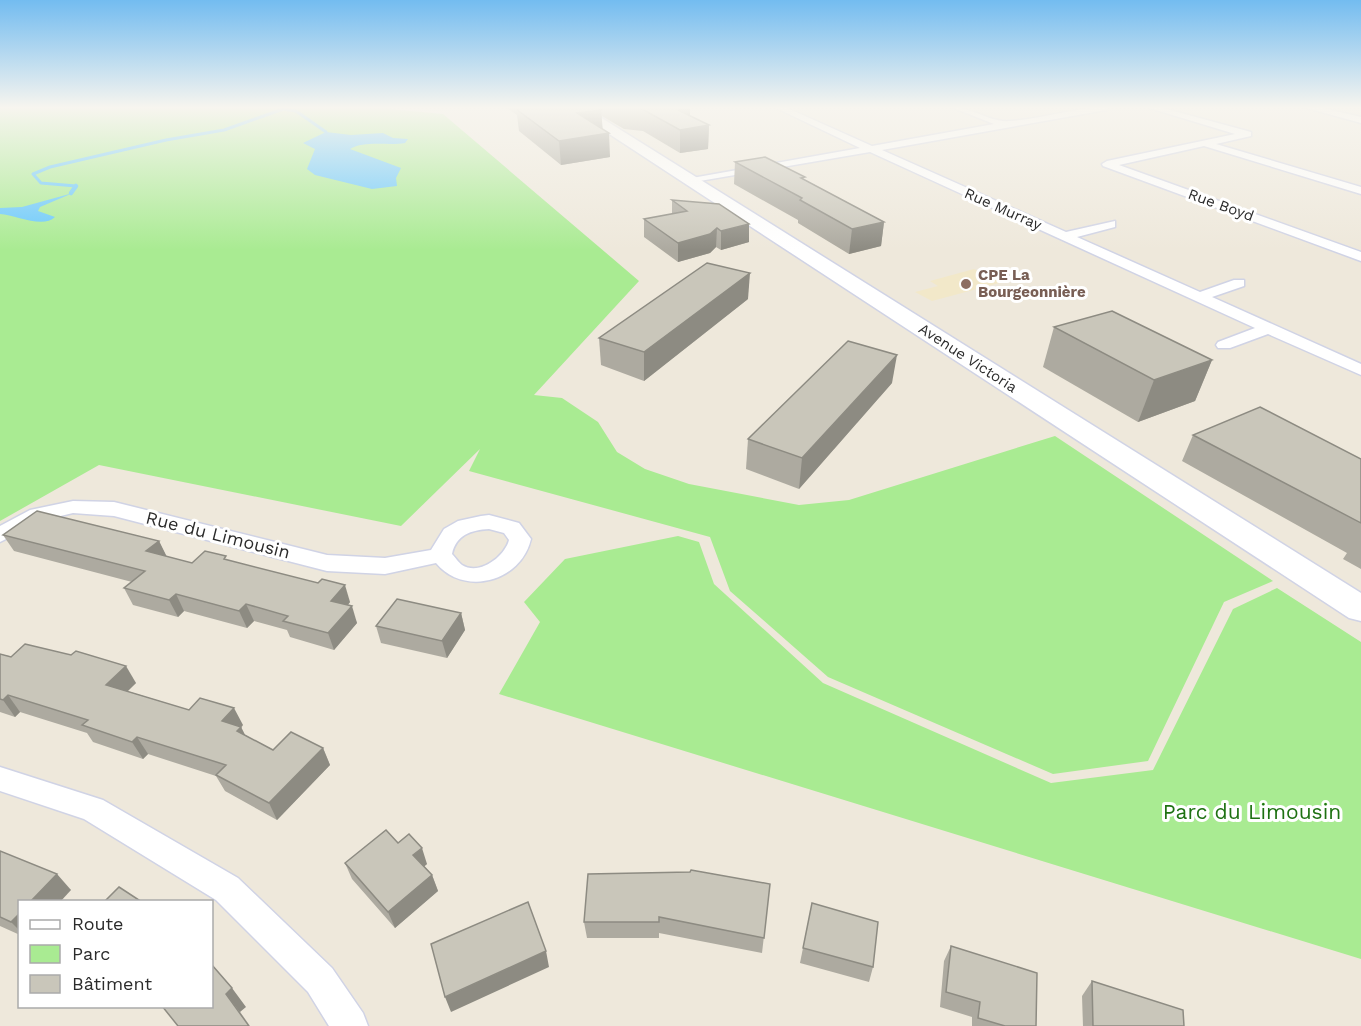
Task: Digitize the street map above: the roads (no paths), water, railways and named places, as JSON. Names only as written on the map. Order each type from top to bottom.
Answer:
[{"type":"street","name":"Avenue Victoria","points":[[651,155],[1361,609]]},
{"type":"street","points":[[692,181],[838,155]]},
{"type":"street","name":"Rue Murray","points":[[884,155],[1361,370]]},
{"type":"street","name":"Rue Boyd","points":[[1150,155],[1107,164],[1361,257]]},
{"type":"street","points":[[1244,155],[1361,191]]},
{"type":"street","name":"Rue Murray","points":[[1065,236],[1111,225]]},
{"type":"street","points":[[1199,297],[1239,283]]},
{"type":"street","points":[[1224,345],[1268,328]]},
{"type":"street","name":"Rue du Limousin","points":[[0,535],[37,515],[73,507],[114,509],[327,563],[385,566],[441,555]]},
{"type":"street","points":[[0,779],[93,809],[227,889],[320,980],[350,1026]]},
{"type":"water","points":[[313,155],[366,155],[401,168],[396,178],[397,186],[372,189],[315,175],[307,169]]},
{"type":"water","points":[[73,193],[40,207],[38,211],[55,217],[44,222],[0,214],[0,208],[22,207]]},
{"type":"waterway","points":[[76,186],[41,183],[33,174],[50,167],[102,155]]},
{"type":"waterway","points":[[71,193],[76,186]]},
{"type":"place","name":"CPE La Bourgeonnière","points":[[966,284]]},
{"type":"park label","name":"Parc du Limousin","points":[[1252,812]]}]
